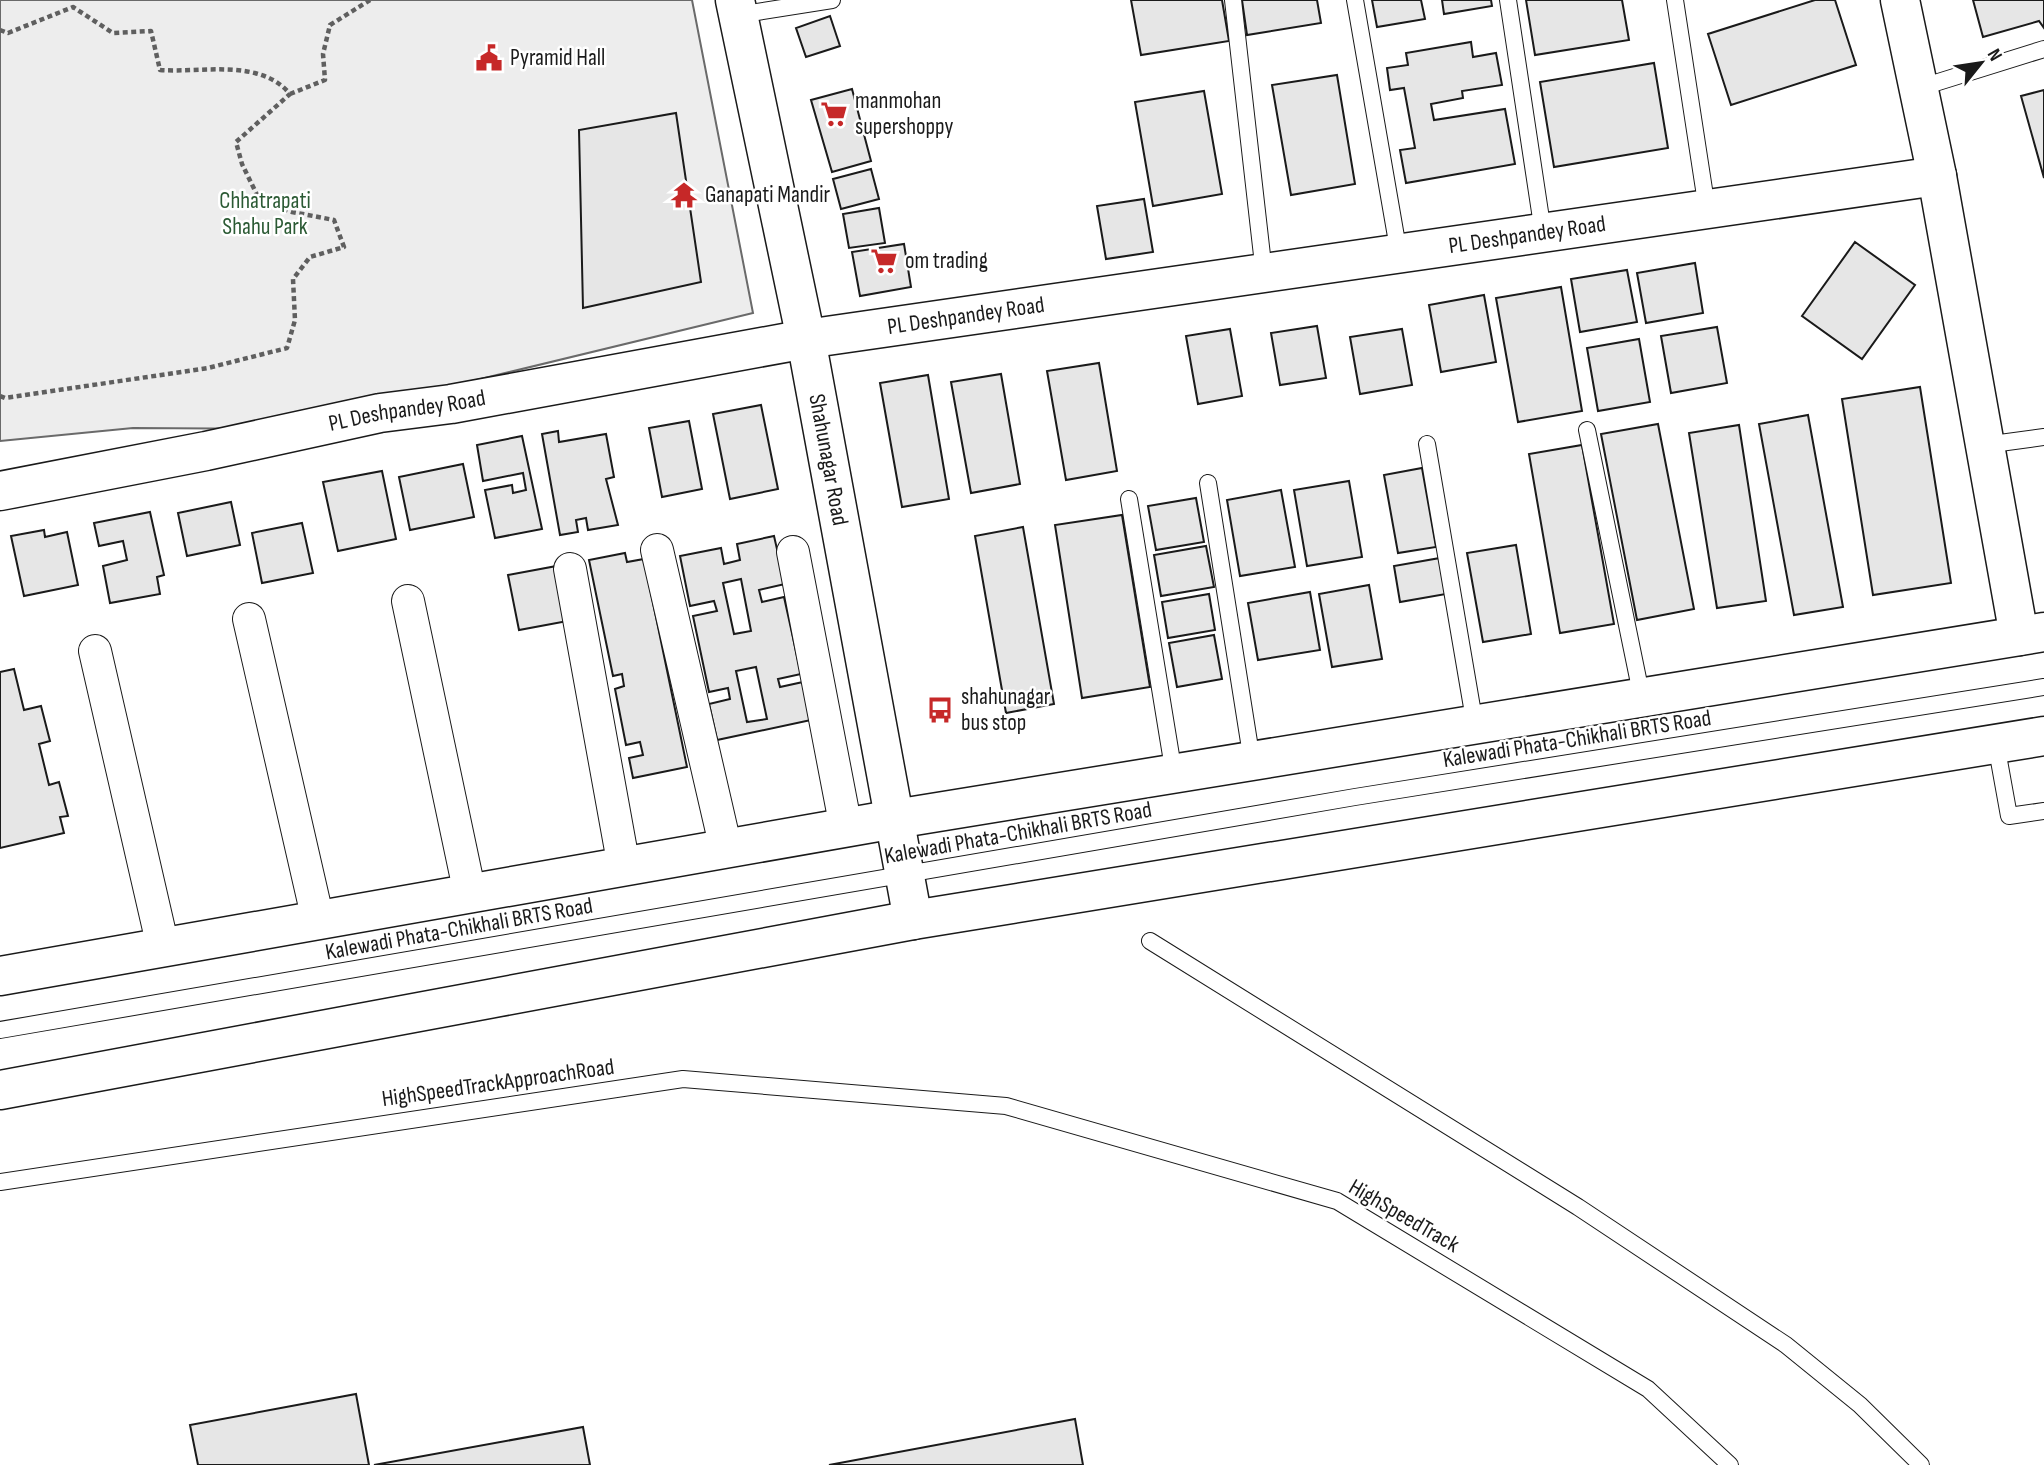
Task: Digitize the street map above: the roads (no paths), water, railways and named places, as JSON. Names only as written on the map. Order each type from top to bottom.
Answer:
[{"type":"main road","points":[[0,976],[895,819],[2032,634],[1985,445],[1937,176],[1900,0]]},
{"type":"main road","name":"Shahunagar Road","points":[[737,8],[806,339],[913,920]]},
{"type":"main road","name":"PL Deshpandey Road","points":[[0,491],[206,451],[380,413],[451,404],[806,339],[1937,176]]},
{"type":"main road","points":[[0,1090],[913,920],[2044,736]]},
{"type":"street","points":[[657,550],[726,849]]},
{"type":"street","points":[[793,552],[846,828]]},
{"type":"street","points":[[570,569],[624,867]]},
{"type":"street","points":[[408,601],[470,894]]},
{"type":"street","points":[[249,619],[318,920]]},
{"type":"street","points":[[96,652],[163,947]]},
{"type":"lane","points":[[737,8],[832,0]]},
{"type":"lane","points":[[1233,0],[1264,273]]},
{"type":"lane","points":[[1354,0],[1399,254]]},
{"type":"lane","points":[[1508,0],[1543,232]]},
{"type":"lane","points":[[1675,0],[1707,209]]},
{"type":"lane","points":[[1919,88],[2044,49]]},
{"type":"lane","points":[[1587,430],[1643,698]]},
{"type":"lane","points":[[1985,445],[2044,436]]},
{"type":"lane","points":[[1427,444],[1475,725]]},
{"type":"lane","points":[[1208,484],[1252,761]]},
{"type":"lane","points":[[1129,499],[1174,774]]},
{"type":"lane","name":"Kalewadi Phata-Chikhali BRTS Road","points":[[0,1030],[905,877],[1354,797],[2044,687]]},
{"type":"lane","points":[[1996,744],[2009,816],[2044,811]]},
{"type":"lane","points":[[1150,941],[1577,1207],[1786,1345],[1860,1405],[1921,1465]]},
{"type":"lane","name":"HighSpeedTrackApproachRoad","points":[[0,1182],[683,1079],[1006,1105]]},
{"type":"lane","name":"HighSpeedTrack","points":[[1006,1105],[1337,1201],[1648,1389],[1730,1465]]},
{"type":"place","name":"Pyramid Hall","points":[[489,58]]},
{"type":"place","name":"manmohan supershoppy","points":[[834,114]]},
{"type":"place","name":"Ganapati Mandir","points":[[684,195]]},
{"type":"place","name":"om trading","points":[[884,261]]},
{"type":"place","name":"shahunagar bus stop","points":[[940,710]]},
{"type":"park label","name":"Chhatrapati Shahu Park","points":[[265,214]]}]
